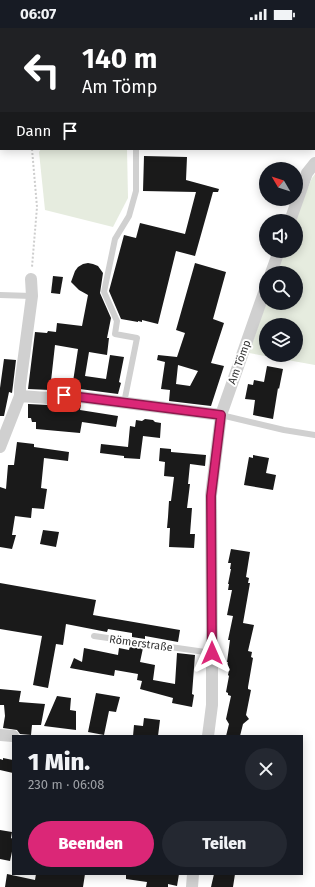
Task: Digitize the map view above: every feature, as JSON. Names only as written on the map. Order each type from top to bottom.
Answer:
[{"type":"street","points":[[292,214],[307,173],[315,163]]},
{"type":"street","points":[[0,447],[20,396],[32,296],[31,279]]},
{"type":"street","name":"Am Tömp","points":[[221,415],[259,307]]},
{"type":"street","points":[[20,396],[48,398],[64,395],[221,415],[211,496],[212,706],[208,735]]},
{"type":"street","points":[[0,736],[12,736]]},
{"type":"street","points":[[192,887],[193,875]]},
{"type":"lane","points":[[124,403],[137,338],[115,334],[117,321],[104,292],[116,239],[129,216],[136,191],[136,150]]},
{"type":"lane","points":[[0,295],[32,296]]},
{"type":"lane","points":[[221,415],[284,430],[315,435]]},
{"type":"lane","name":"Römerstraße","points":[[94,636],[212,653]]},
{"type":"path","points":[[31,279],[37,207],[32,150]]},
{"type":"shaded area","points":[[40,150],[127,150],[128,198],[113,227],[45,210],[39,152]]},
{"type":"shaded area","points":[[315,174],[315,365],[298,362],[303,362],[303,318],[261,318],[264,310],[303,310],[303,266],[279,266],[282,258],[303,258],[303,214],[297,214],[300,206],[303,206],[303,199]]},
{"type":"shaded area","points":[[259,324],[259,355],[249,353]]},
{"type":"building","points":[[144,156],[187,157],[186,180],[219,189],[218,192],[213,192],[195,256],[176,251],[158,324],[142,320],[142,322],[138,322],[121,319],[109,291],[124,235],[136,238],[140,223],[185,234],[196,192],[143,191]]},
{"type":"building","points":[[88,263],[98,266],[103,273],[100,293],[111,318],[107,338],[109,338],[107,355],[89,352],[85,376],[106,379],[110,355],[124,357],[119,382],[121,383],[118,394],[72,388],[78,349],[55,345],[50,390],[28,389],[35,332],[56,332],[57,323],[82,326],[88,295],[79,290],[71,282],[78,267]]},
{"type":"building","points":[[195,263],[226,272],[213,319],[224,323],[211,363],[224,366],[211,406],[169,401],[170,390],[161,389],[165,362],[157,360],[158,355],[177,357],[185,333],[176,330]],"holes":[[[178,365],[198,371],[190,386],[176,384]]]},
{"type":"building","points":[[53,276],[63,277],[60,294],[51,293]]},
{"type":"building","points":[[4,359],[16,360],[12,393],[9,392],[4,416],[0,416],[0,388]]},
{"type":"building","points":[[267,366],[283,369],[273,419],[253,415],[255,400],[245,399],[248,384],[253,385],[254,380],[264,382]]},
{"type":"building","points":[[64,403],[81,405],[80,410],[118,416],[116,427],[82,422],[80,433],[36,429],[36,422],[32,422],[31,418],[28,418],[28,404],[48,405]]},
{"type":"building","points":[[145,419],[161,423],[160,438],[143,436],[140,459],[124,458],[124,456],[100,453],[101,444],[128,447],[130,426],[135,427],[136,420],[142,421]]},
{"type":"building","points":[[17,442],[34,444],[34,447],[69,452],[68,461],[44,458],[41,488],[47,489],[44,509],[32,508],[31,518],[15,516],[12,535],[16,535],[12,549],[0,547],[0,487],[6,489],[8,465],[14,465]]},
{"type":"building","points":[[160,448],[171,449],[171,452],[206,455],[205,466],[190,464],[188,484],[190,484],[187,508],[192,508],[190,534],[195,534],[194,548],[169,547],[170,528],[167,528],[169,501],[171,501],[174,477],[164,476],[165,462],[159,461]]},
{"type":"building","points":[[253,455],[269,458],[266,473],[276,475],[273,490],[244,485],[249,457],[253,458]]},
{"type":"building","points":[[43,530],[59,532],[56,547],[40,544]]},
{"type":"building","points":[[231,549],[250,552],[246,577],[249,578],[248,583],[250,583],[243,623],[254,625],[248,651],[252,652],[251,657],[253,658],[248,687],[248,689],[251,690],[246,715],[249,719],[243,724],[240,735],[226,735],[229,724],[226,719],[231,696],[226,692],[229,670],[226,670],[230,640],[228,640],[233,616],[227,615],[232,590],[228,590],[231,563],[228,563]]},
{"type":"building","points":[[0,583],[96,600],[93,615],[180,630],[178,642],[145,636],[145,639],[132,637],[132,633],[108,629],[107,632],[66,624],[63,645],[56,644],[48,688],[33,685],[42,636],[0,629]]},
{"type":"building","points":[[130,646],[143,648],[140,662],[155,665],[153,680],[175,684],[177,653],[195,655],[192,694],[194,695],[192,707],[172,703],[173,698],[140,689],[142,681],[137,680],[138,674],[115,670],[114,676],[70,668],[74,658],[82,662],[84,648],[118,655],[119,648],[129,650]]},
{"type":"building","points":[[0,689],[21,691],[19,702],[45,704],[41,725],[32,725],[31,735],[20,734],[17,730],[3,728],[5,716],[4,705],[0,705]]},
{"type":"building","points":[[96,693],[120,697],[116,712],[109,711],[104,735],[88,732]]},
{"type":"building","points":[[57,696],[71,698],[70,710],[76,711],[76,730],[44,726]]},
{"type":"building","points":[[144,718],[160,720],[158,735],[133,735],[134,725],[143,726]]},
{"type":"building","points":[[3,758],[12,760],[12,773],[0,770],[0,759],[3,760]]},
{"type":"building","points":[[0,830],[12,832],[12,852],[10,861],[0,859]]},
{"type":"building","points":[[7,874],[35,880],[36,875],[85,875],[83,887],[5,887]]},
{"type":"building","points":[[126,875],[179,875],[177,886],[168,884],[168,887],[146,887],[147,882],[126,879]]},
{"type":"building","points":[[214,875],[235,875],[233,887],[211,887]]},
{"type":"route","points":[[64,395],[221,415],[211,496],[212,653]]}]
